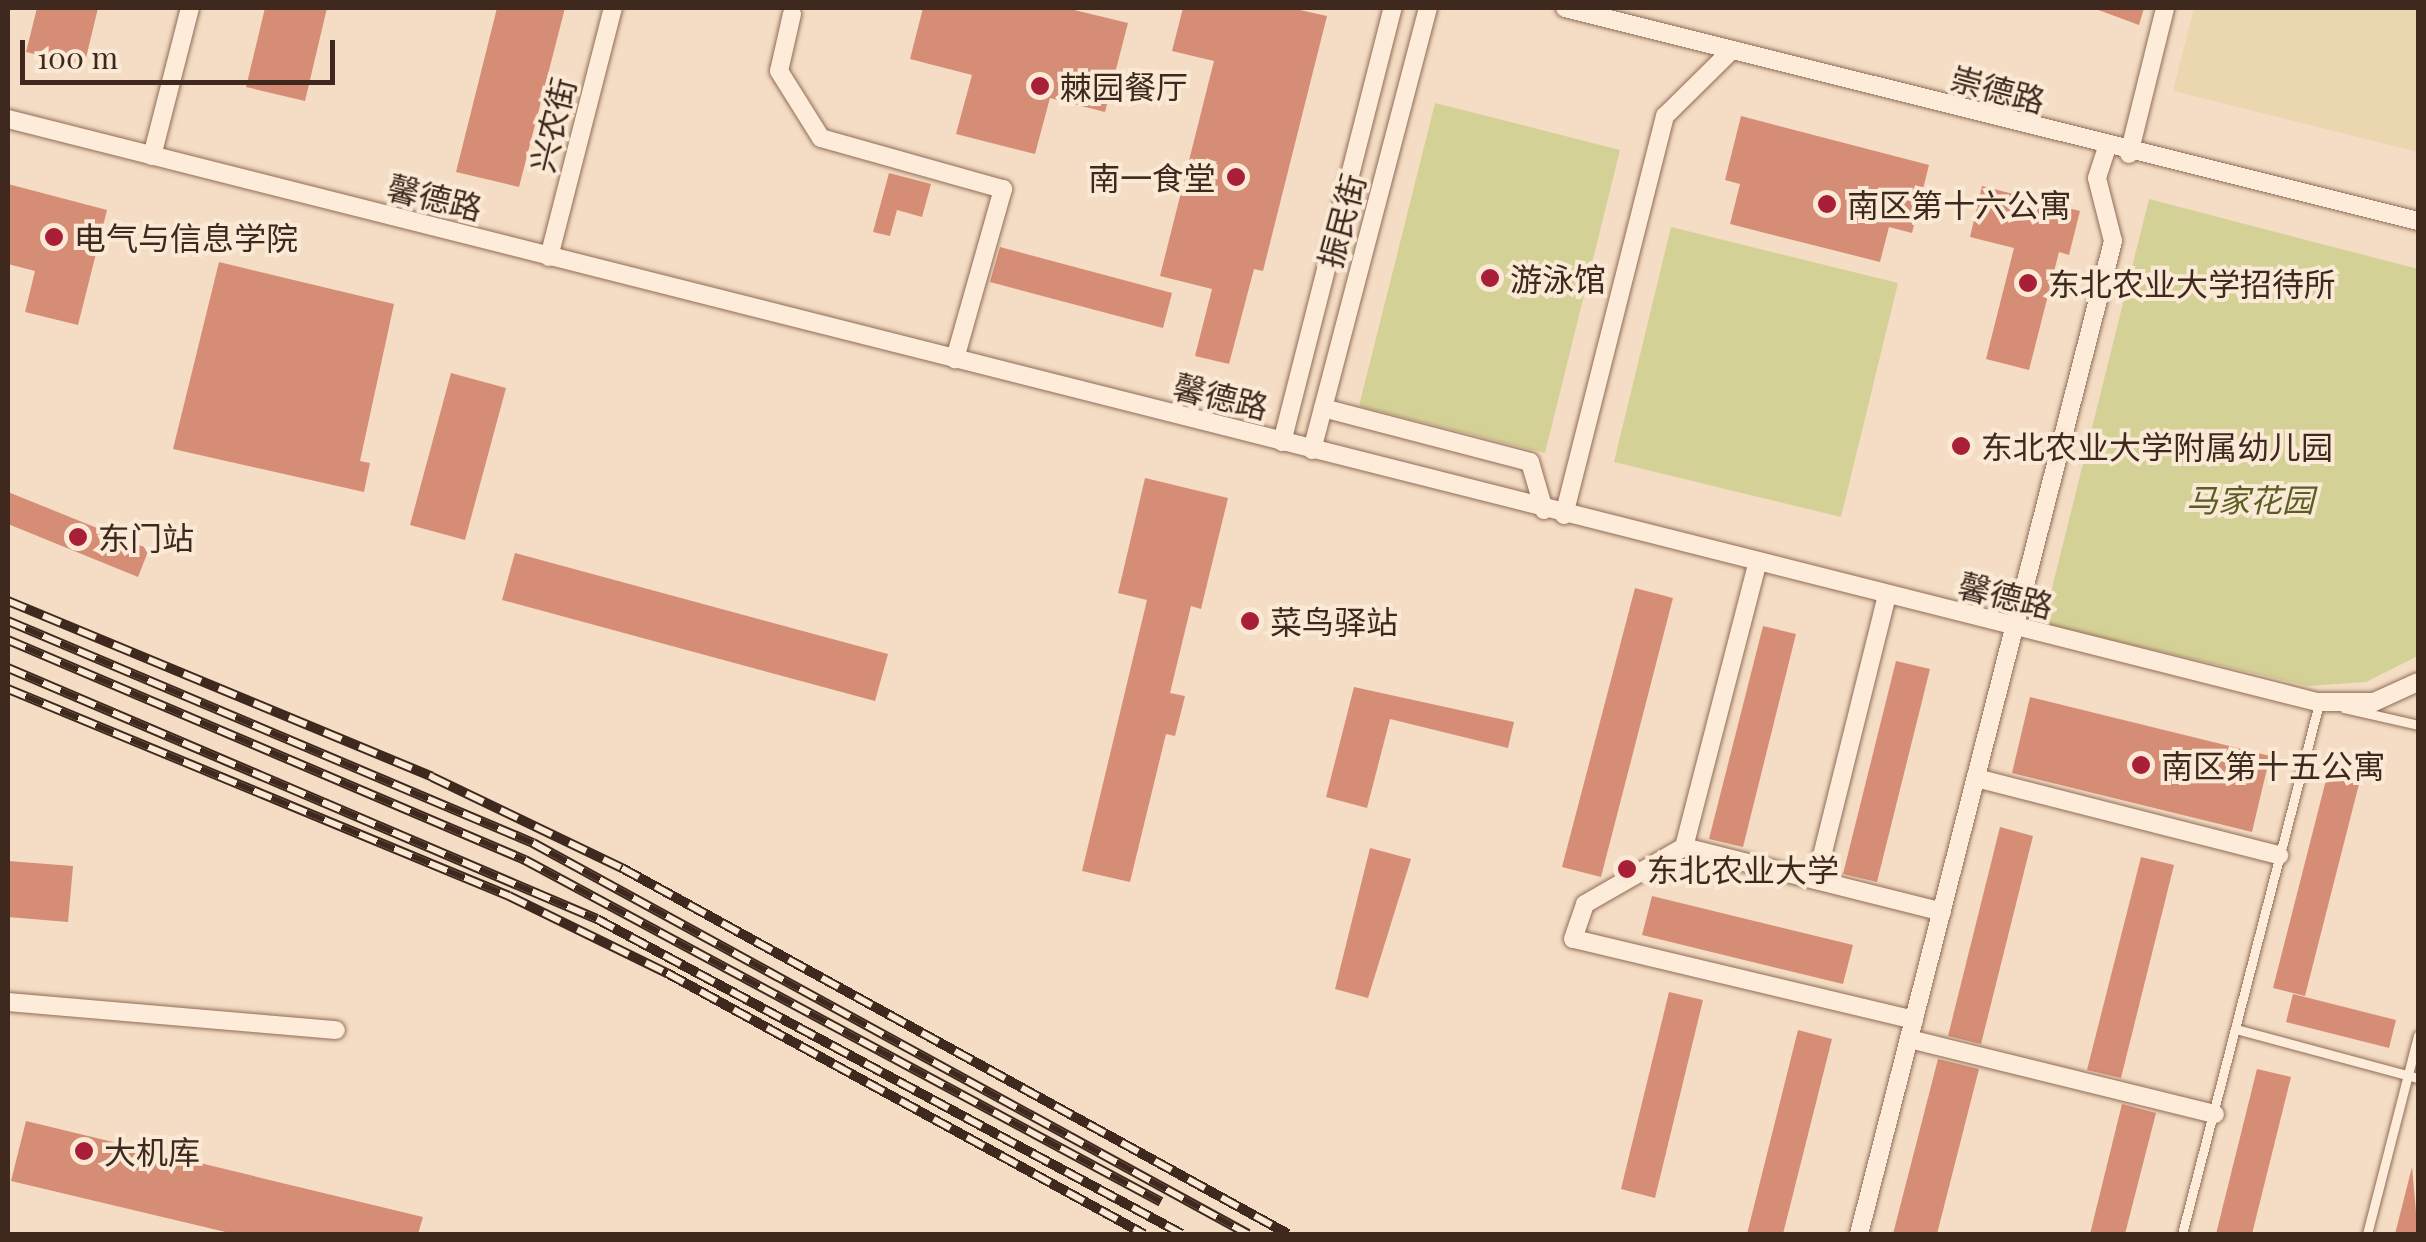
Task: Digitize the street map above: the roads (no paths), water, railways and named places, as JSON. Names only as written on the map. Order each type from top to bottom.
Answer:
[{"type":"street","points":[[152,156],[190,8]]},
{"type":"street","name":"兴农街","points":[[549,257],[613,8]]},
{"type":"street","name":"振民街","points":[[1282,442],[1393,8]]},
{"type":"street","name":"振民街","points":[[1312,450],[1428,8]]},
{"type":"street","name":"崇德路","points":[[1564,8],[2129,154],[2414,222]]},
{"type":"street","points":[[2129,154],[2166,8]]},
{"type":"street","points":[[792,14],[779,71],[820,138],[1004,188],[955,359]]},
{"type":"street","points":[[1564,515],[1665,116],[1732,50]]},
{"type":"street","points":[[1366,114],[1398,122]]},
{"type":"street","name":"馨德路","points":[[8,119],[1757,564],[2317,702],[2374,702],[2418,682]]},
{"type":"street","points":[[1859,1234],[2113,240],[2098,178],[2107,148]]},
{"type":"street","points":[[1328,263],[1359,271]]},
{"type":"street","points":[[1323,408],[1530,462],[1544,510]]},
{"type":"street","points":[[1684,847],[1757,564]]},
{"type":"street","points":[[1816,880],[1886,596]]},
{"type":"street","points":[[1976,778],[2279,855]]},
{"type":"street","points":[[1914,1020],[1573,939],[1585,904],[1684,847],[1942,912]]},
{"type":"street","points":[[8,1002],[336,1030]]},
{"type":"street","points":[[1909,1040],[2215,1114]]},
{"type":"lane","points":[[2182,1234],[2317,702],[2418,725]]},
{"type":"lane","points":[[2236,1030],[2413,1077]]},
{"type":"lane","points":[[2367,1234],[2413,1077],[2418,1035]]},
{"type":"railway","points":[[8,601],[432,777],[622,868],[1288,1234]]},
{"type":"railway","points":[[8,621],[533,843],[1248,1234]]},
{"type":"railway","points":[[8,640],[525,860],[1161,1202]]},
{"type":"railway","points":[[8,668],[597,919],[1182,1234]]},
{"type":"railway","points":[[8,689],[509,896],[667,973],[1144,1234]]},
{"type":"place","name":"棘园餐厅","points":[[1040,86]]},
{"type":"place","name":"南一食堂","points":[[1236,177]]},
{"type":"place","name":"南区第十六公寓","points":[[1827,204]]},
{"type":"place","name":"电气与信息学院","points":[[54,237]]},
{"type":"place","name":"游泳馆","points":[[1490,278]]},
{"type":"place","name":"东北农业大学招待所","points":[[2028,283]]},
{"type":"place","name":"东北农业大学附属幼儿园","points":[[1961,446]]},
{"type":"place","name":"东门站","points":[[78,537]]},
{"type":"place","name":"菜鸟驿站","points":[[1250,621]]},
{"type":"place","name":"南区第十五公寓","points":[[2141,765]]},
{"type":"place","name":"东北农业大学","points":[[1627,869]]},
{"type":"place","name":"大机库","points":[[84,1151]]},
{"type":"park label","name":"马家花园","points":[[2250,499]]}]
